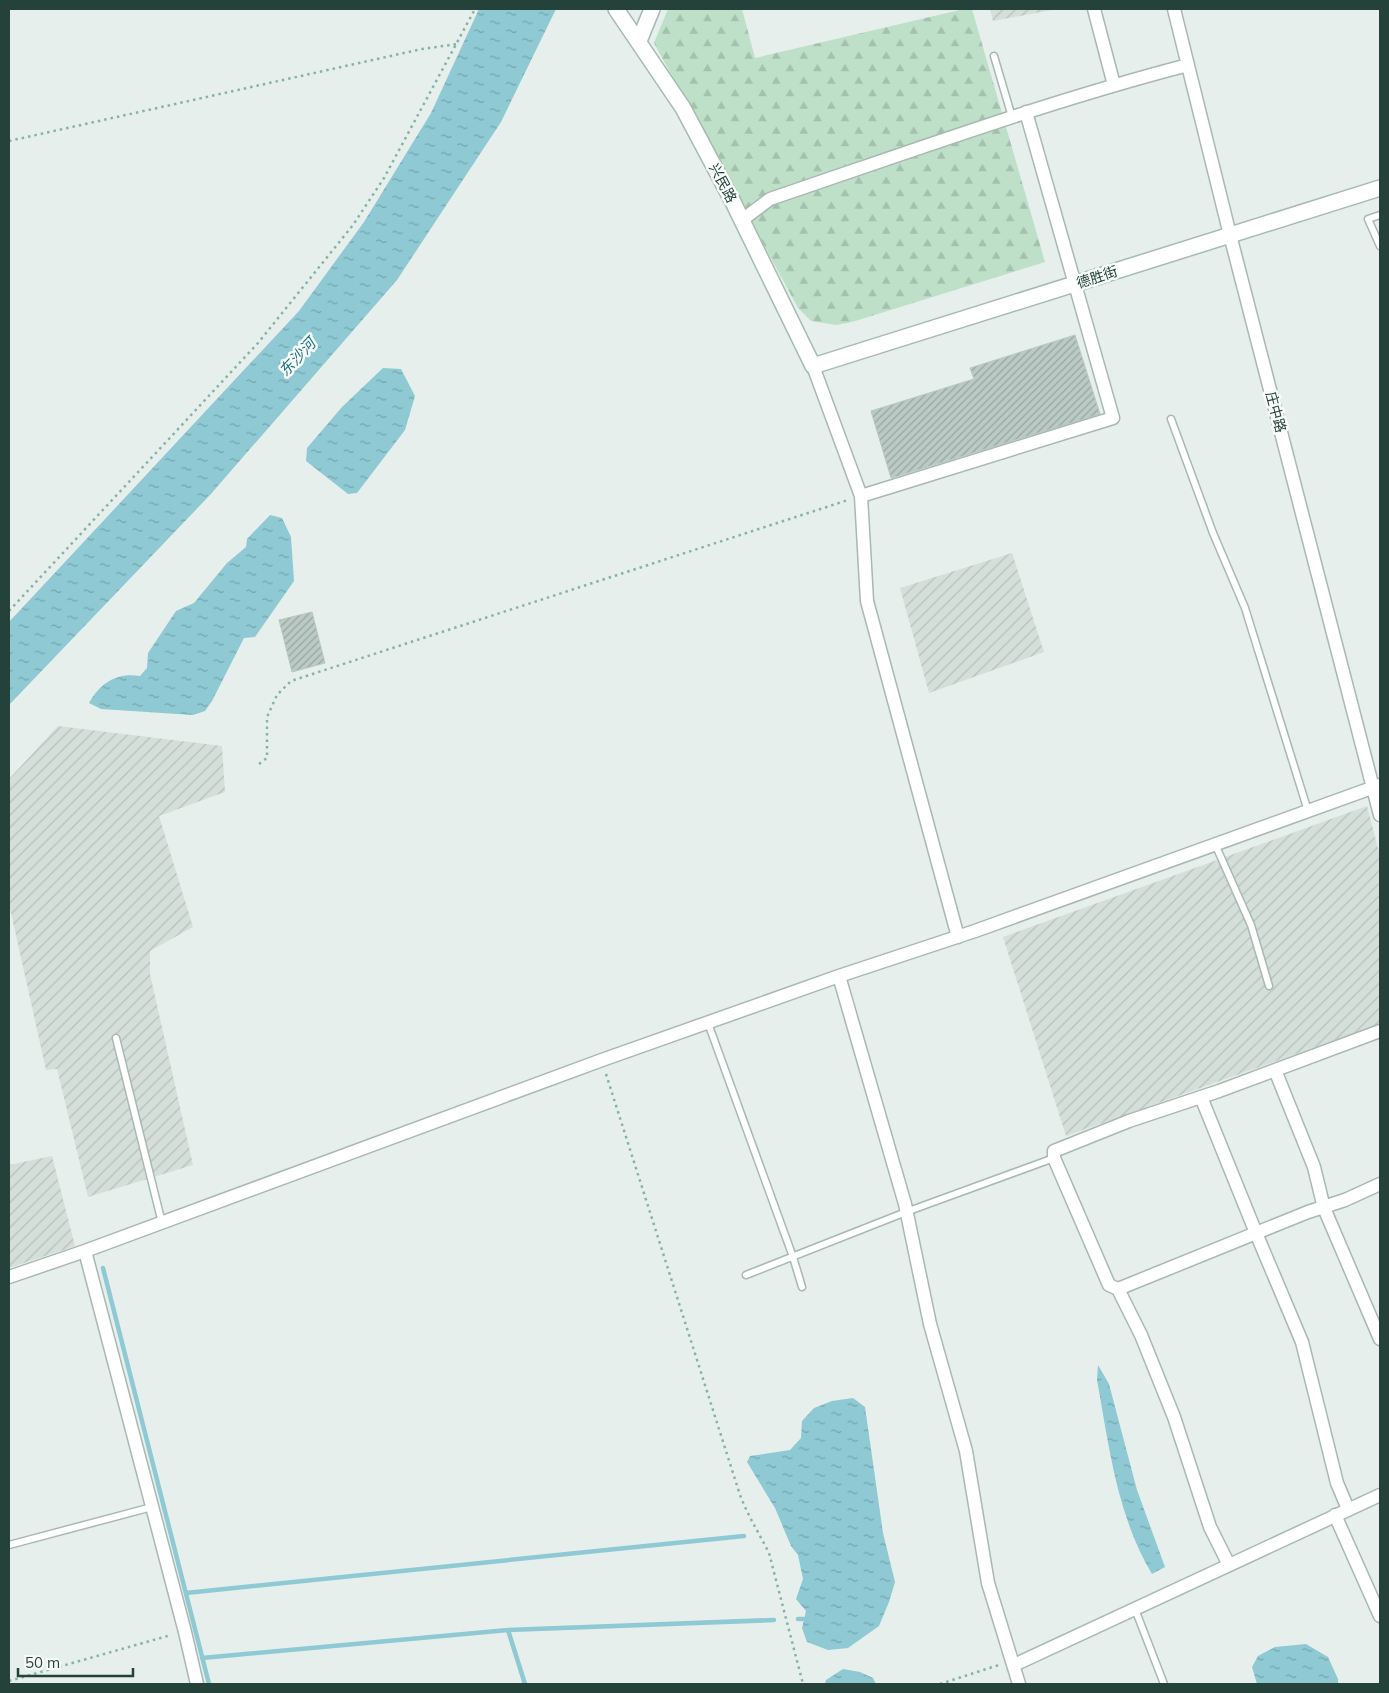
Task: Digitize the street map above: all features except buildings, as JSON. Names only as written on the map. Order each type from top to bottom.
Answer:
[{"type":"street","name":"兴民路","points":[[616,9],[683,108],[742,220],[813,366]]},
{"type":"street","points":[[639,41],[652,9]]},
{"type":"street","points":[[1094,9],[1114,85]]},
{"type":"street","name":"庄中路","points":[[1174,9],[1230,235],[1377,786],[1380,815]]},
{"type":"street","points":[[742,220],[770,199],[1026,112],[1188,65]]},
{"type":"street","points":[[861,496],[1113,418],[1026,112]]},
{"type":"street","name":"德胜街","points":[[813,366],[1380,188]]},
{"type":"street","points":[[813,366],[861,496],[867,601],[958,937]]},
{"type":"street","points":[[9,1277],[85,1252],[602,1060],[839,976],[958,937],[1377,786]]},
{"type":"street","points":[[839,976],[906,1212],[930,1324],[966,1451],[988,1583],[1019,1684]]},
{"type":"street","points":[[1229,1565],[1210,1527],[1164,1390],[1141,1335],[1118,1289],[1109,1285],[1054,1158],[1054,1151],[1128,1121],[1201,1097],[1380,1031]]},
{"type":"street","points":[[1275,1070],[1314,1167],[1324,1208],[1380,1340]]},
{"type":"street","points":[[1201,1097],[1302,1342],[1338,1483],[1348,1509]]},
{"type":"street","points":[[1118,1289],[1380,1184]]},
{"type":"street","points":[[85,1252],[197,1684]]},
{"type":"street","points":[[1013,1663],[1135,1609],[1380,1494]]},
{"type":"street","points":[[1335,1516],[1380,1616]]},
{"type":"lane","points":[[994,56],[1012,117]]},
{"type":"lane","points":[[1380,215],[1368,218],[1380,246]]},
{"type":"lane","points":[[1171,419],[1213,533],[1245,608],[1308,811]]},
{"type":"lane","points":[[1215,844],[1251,925],[1268,986]]},
{"type":"lane","points":[[708,1023],[793,1257],[802,1287]]},
{"type":"lane","points":[[116,1038],[162,1223]]},
{"type":"lane","points":[[746,1275],[906,1212],[1054,1158]]},
{"type":"lane","points":[[9,1545],[152,1507]]},
{"type":"lane","points":[[1135,1609],[1164,1684]]},
{"type":"path","points":[[9,611],[258,343],[353,225],[384,178],[475,9]]},
{"type":"path","points":[[9,141],[422,49],[457,44]]},
{"type":"path","points":[[259,764],[267,758],[267,717],[277,696],[291,681],[861,496]]},
{"type":"path","points":[[602,1060],[740,1495],[747,1515],[761,1537],[768,1553],[803,1684]]},
{"type":"path","points":[[9,1681],[185,1632]]},
{"type":"path","points":[[940,1684],[1013,1663]]},
{"type":"shaded area","points":[[990,9],[1057,9],[993,21]]},
{"type":"shaded area","points":[[1012,553],[1044,652],[929,693],[900,588]]},
{"type":"shaded area","points":[[58,726],[222,746],[225,792],[159,816],[193,927],[150,951],[150,974],[193,1165],[88,1197],[57,1069],[46,1070],[9,904],[9,779]]},
{"type":"shaded area","points":[[1367,806],[1380,856],[1380,1024],[1066,1136],[1003,937]]},
{"type":"shaded area","points":[[52,1156],[75,1246],[9,1268],[9,1165]]},
{"type":"green space","points":[[668,9],[742,9],[755,58],[964,9],[972,9],[1045,262],[852,322],[836,325],[811,321],[798,308],[654,43]]},
{"type":"water","name":"东沙河","points":[[479,9],[556,9],[501,122],[397,280],[210,495],[9,705],[9,622],[299,311],[364,222],[431,113]]},
{"type":"water","points":[[383,368],[401,369],[415,396],[405,430],[357,493],[348,494],[306,461],[307,448],[342,407]]},
{"type":"water","points":[[270,515],[282,518],[291,537],[294,581],[255,637],[244,638],[205,711],[193,715],[101,709],[89,703],[98,690],[110,680],[124,676],[140,676],[147,668],[148,653],[176,611],[194,603],[227,563],[246,547],[247,539]]},
{"type":"water","points":[[1098,1365],[1109,1384],[1137,1490],[1165,1567],[1152,1574],[1140,1552],[1122,1505],[1110,1455],[1097,1380]]},
{"type":"water","points":[[853,1398],[865,1407],[883,1533],[895,1582],[879,1626],[848,1648],[828,1650],[807,1642],[802,1628],[806,1611],[796,1599],[803,1579],[798,1555],[791,1546],[775,1508],[747,1462],[750,1456],[790,1450],[801,1438],[802,1421],[814,1408],[832,1401]]},
{"type":"water","points":[[1306,1644],[1328,1657],[1338,1679],[1338,1684],[1257,1684],[1252,1667],[1258,1656],[1275,1647]]},
{"type":"water","points":[[843,1669],[860,1672],[873,1678],[876,1684],[825,1684],[826,1680]]},
{"type":"waterway","points":[[103,1268],[209,1684]]},
{"type":"waterway","points":[[186,1593],[744,1536]]},
{"type":"waterway","points":[[798,1619],[804,1619]]},
{"type":"waterway","points":[[202,1658],[508,1630],[774,1620]]},
{"type":"waterway","points":[[508,1630],[525,1684]]}]
